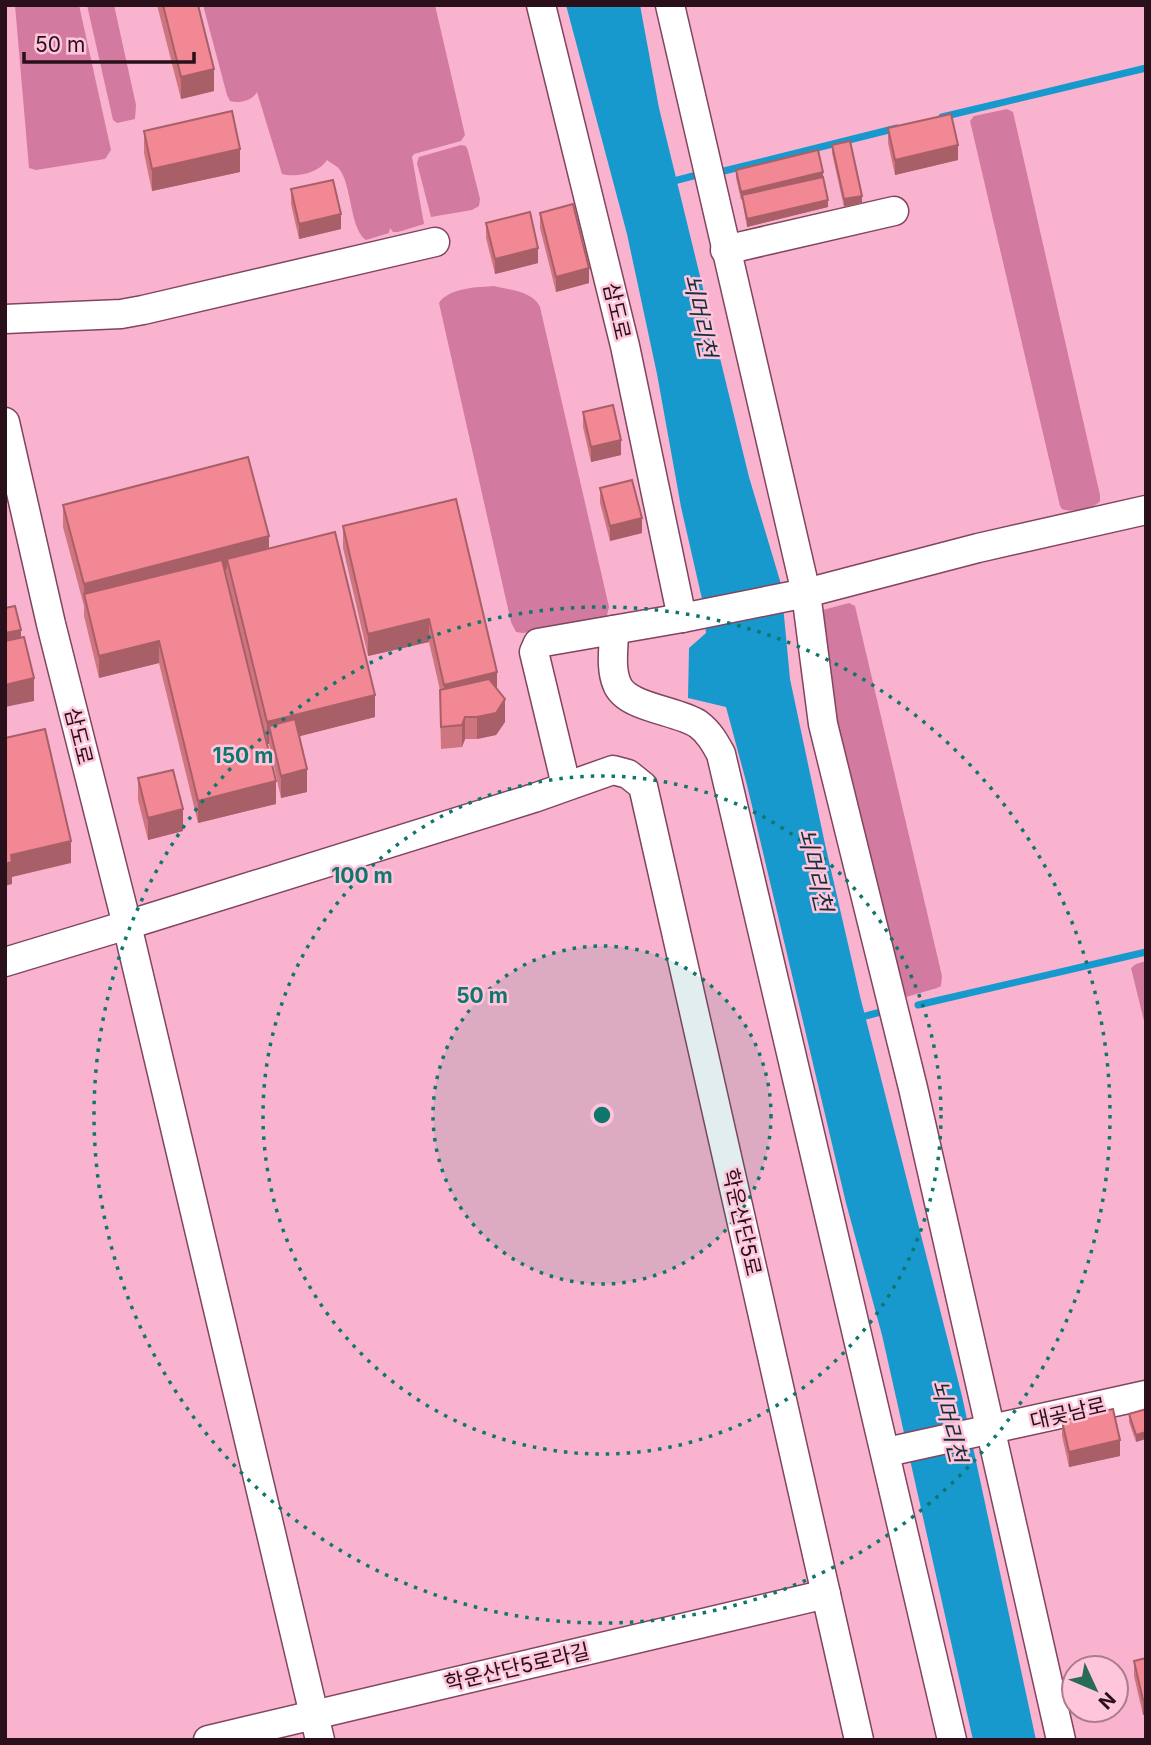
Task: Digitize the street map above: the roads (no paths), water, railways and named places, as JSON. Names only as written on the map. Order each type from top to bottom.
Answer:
[{"type":"street","name":"삼도로","points":[[541,5],[634,384],[682,618]]},
{"type":"street","points":[[670,5],[799,594],[823,724],[906,1061],[1061,1740]]},
{"type":"street","points":[[725,250],[894,211]]},
{"type":"street","points":[[5,319],[121,314],[435,242]]},
{"type":"street","name":"삼도로","points":[[5,422],[51,624],[127,925],[317,1727]]},
{"type":"street","points":[[566,785],[534,652],[538,643],[799,594],[978,548],[1146,510]]},
{"type":"street","points":[[614,630],[613,669],[617,687],[629,698],[682,715],[699,725],[712,737],[721,754],[887,1452],[952,1740]]},
{"type":"street","name":"학운산단5로","points":[[127,925],[534,798],[613,770],[628,774],[643,786],[859,1740]]},
{"type":"street","points":[[5,962],[127,925]]},
{"type":"street","name":"대곶남로","points":[[887,1452],[1146,1395]]},
{"type":"street","name":"학운산단5로라길","points":[[208,1740],[317,1727],[826,1594]]},
{"type":"water","name":"뇌머리천","points":[[566,5],[640,5],[659,108],[749,477],[781,584],[790,679],[825,844],[860,996],[962,1396],[1036,1740],[973,1740],[882,1335],[846,1203],[726,707],[688,698],[689,648],[706,633],[702,599],[627,234]]},
{"type":"waterway","points":[[942,117],[1146,68]]},
{"type":"waterway","points":[[724,171],[897,128]]},
{"type":"waterway","points":[[670,182],[693,176]]},
{"type":"waterway","points":[[918,1005],[1146,952]]},
{"type":"waterway","points":[[858,1018],[881,1012]]}]
